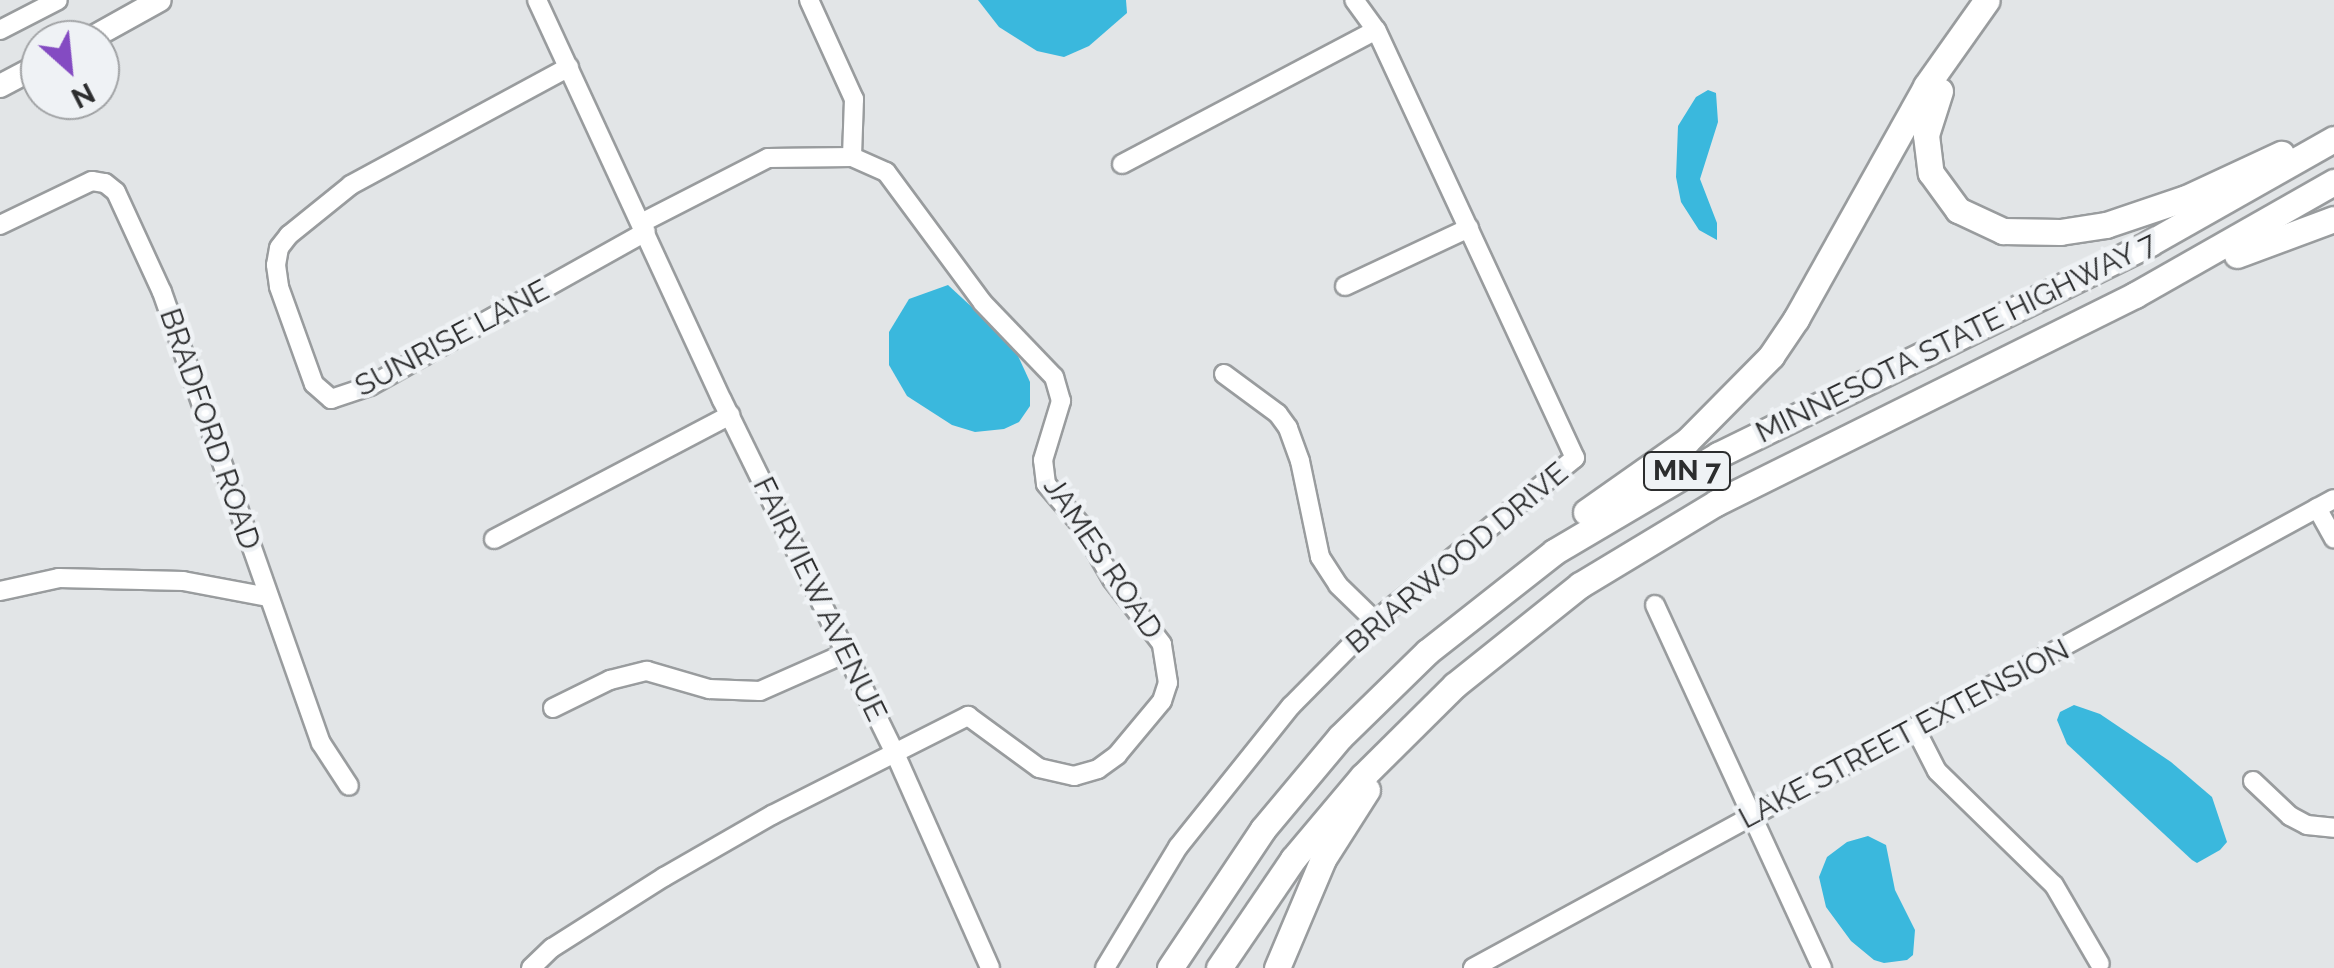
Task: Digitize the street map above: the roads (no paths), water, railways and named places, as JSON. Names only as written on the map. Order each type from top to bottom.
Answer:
[{"type":"highway","points":[[1427,652],[1513,568],[1687,441],[1756,373],[1796,319],[1940,64],[1987,0]]},
{"type":"highway","points":[[2004,0],[1940,89],[1926,135],[1928,161],[1936,184],[1958,210],[1980,224],[2036,234],[2106,225],[2186,198],[2334,126]]},
{"type":"highway","name":"MINNESOTA STATE HIGHWAY 7","points":[[1170,968],[1221,886],[1286,799],[1370,706],[1427,652],[1554,552],[1671,480],[2150,243],[2334,138]]},
{"type":"highway","name":"MINNESOTA STATE HIGHWAY 7","points":[[1219,968],[1325,819],[1456,685],[1531,621],[1660,534],[2195,263],[2334,182]]},
{"type":"highway","points":[[2045,341],[2240,254],[2334,220]]},
{"type":"highway","points":[[1278,967],[1323,858],[1382,770],[1456,685]]},
{"type":"main road","points":[[120,22],[160,0]]},
{"type":"street","points":[[0,30],[58,0]]},
{"type":"street","name":"FAIRVIEW AVENUE","points":[[537,0],[730,415],[894,751],[990,968]]},
{"type":"street","points":[[809,0],[854,99],[852,156]]},
{"type":"street","name":"BRIARWOOD DRIVE","points":[[1105,968],[1169,861],[1233,773],[1374,621],[1575,458],[1376,30],[1354,0]]},
{"type":"street","points":[[1122,164],[1376,30]]},
{"type":"street","name":"SUNRISE LANE","points":[[569,67],[351,186],[304,219],[279,248],[279,288],[321,394],[331,398],[370,386],[768,158],[852,156]]},
{"type":"street","name":"JAMES ROAD","points":[[531,968],[552,948],[664,877],[894,751],[968,716],[1039,768],[1061,776],[1086,774],[1108,764],[1150,718],[1168,683],[1168,663],[1151,628],[1112,578],[1081,525],[1046,484],[1043,460],[1061,400],[1054,377],[983,302],[886,172],[852,156]]},
{"type":"street","name":"BRADFORD ROAD","points":[[0,225],[92,181],[105,183],[116,192],[162,292],[321,743],[348,786]]},
{"type":"street","points":[[1345,286],[1469,228]]},
{"type":"street","points":[[1224,374],[1278,414],[1288,428],[1300,460],[1320,557],[1338,585],[1374,621]]},
{"type":"street","points":[[494,539],[730,415]]},
{"type":"street","points":[[2326,503],[2334,539]]},
{"type":"street","name":"LAKE STREET EXTENSION","points":[[1473,968],[1509,959],[1751,817],[2326,503]]},
{"type":"street","points":[[0,590],[59,578],[183,581],[268,597]]},
{"type":"street","points":[[1654,604],[1822,968]]},
{"type":"street","points":[[553,708],[610,680],[647,672],[726,692],[760,691],[846,653]]},
{"type":"street","points":[[1914,728],[1938,771],[2054,885],[2100,964]]},
{"type":"street","points":[[2253,781],[2290,816],[2307,825],[2334,828]]},
{"type":"water","points":[[978,0],[1126,0],[1127,13],[1089,46],[1064,57],[1037,51],[999,27]]},
{"type":"water","points":[[1708,90],[1716,93],[1718,122],[1700,179],[1717,223],[1717,240],[1699,230],[1681,202],[1676,177],[1678,126],[1696,97]]},
{"type":"water","points":[[948,285],[1013,345],[1030,382],[1030,406],[1019,422],[1004,429],[975,432],[952,425],[907,396],[889,365],[889,332],[909,299]]},
{"type":"water","points":[[2074,705],[2100,714],[2171,762],[2212,797],[2227,842],[2220,850],[2197,863],[2192,860],[2067,744],[2057,720],[2060,712]]},
{"type":"water","points":[[1868,836],[1886,845],[1895,890],[1915,930],[1913,955],[1907,960],[1874,960],[1851,941],[1826,907],[1819,877],[1827,857],[1847,842]]}]
